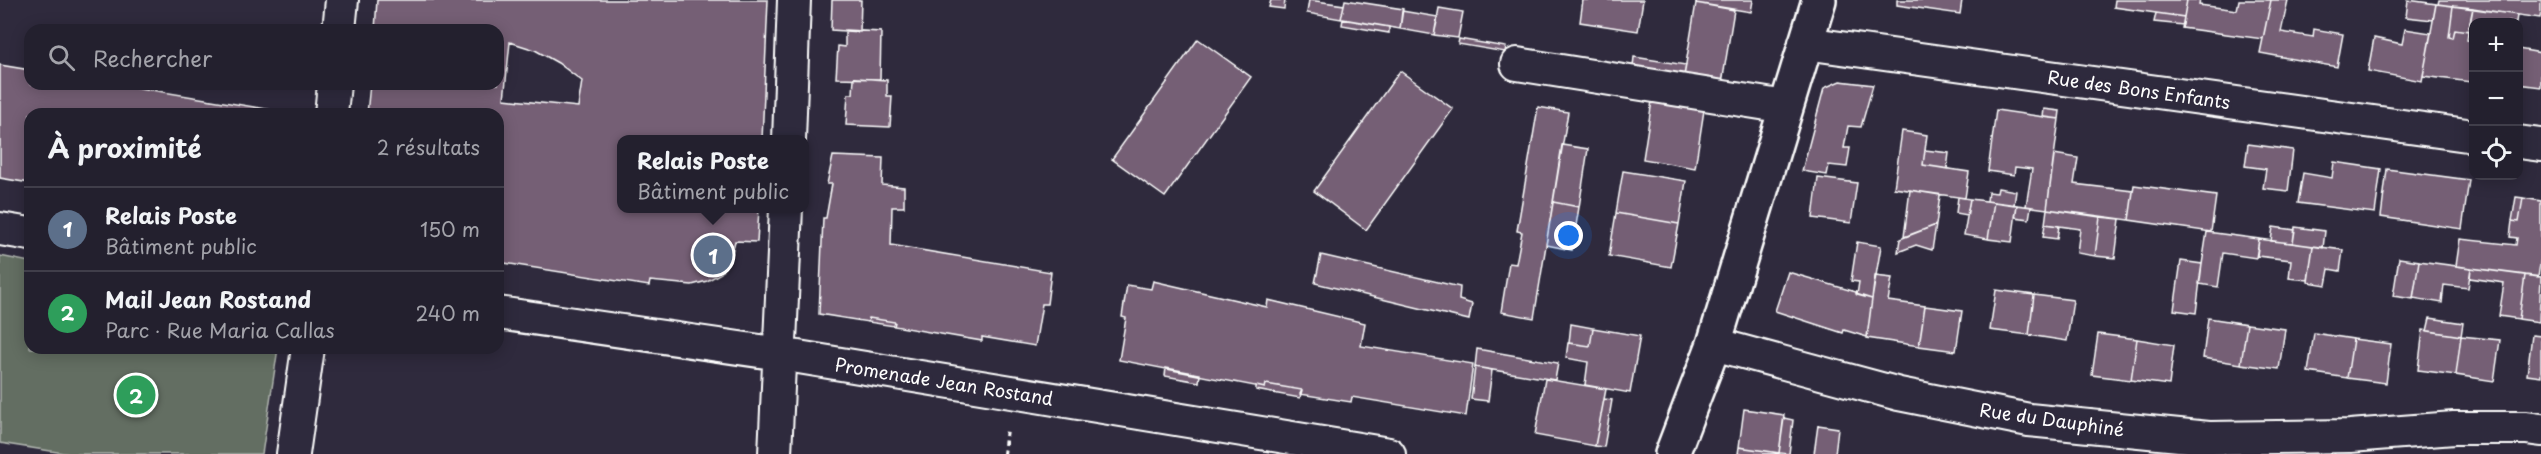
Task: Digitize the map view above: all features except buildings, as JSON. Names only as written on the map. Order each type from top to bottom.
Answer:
[{"type":"street","points":[[340,24],[342,0]]},
{"type":"street","points":[[789,135],[794,0]]},
{"type":"street","points":[[1672,454],[1714,344],[1819,0]]},
{"type":"street","name":"Rue des Bons Enfants","points":[[1805,43],[2469,135]]},
{"type":"street","points":[[1517,64],[1785,107]]},
{"type":"street","points":[[332,108],[334,90]]},
{"type":"street","points":[[2523,143],[2541,145]]},
{"type":"street","points":[[775,454],[786,213]]},
{"type":"street","points":[[0,229],[24,233]]},
{"type":"street","name":"Promenade Jean Rostand","points":[[504,314],[780,354],[1389,454]]},
{"type":"street","name":"Rue du Dauphiné","points":[[1714,344],[1899,394],[2041,421],[2209,438],[2350,435],[2454,428],[2541,430]]},
{"type":"street","points":[[293,454],[307,354]]},
{"type":"green space","points":[[0,256],[24,261],[24,354],[277,354],[262,454],[70,454],[0,443]]},
{"type":"place","name":"Relais Poste","points":[[713,255]]},
{"type":"place","name":"Mail Jean Rostand","points":[[136,395]]}]
